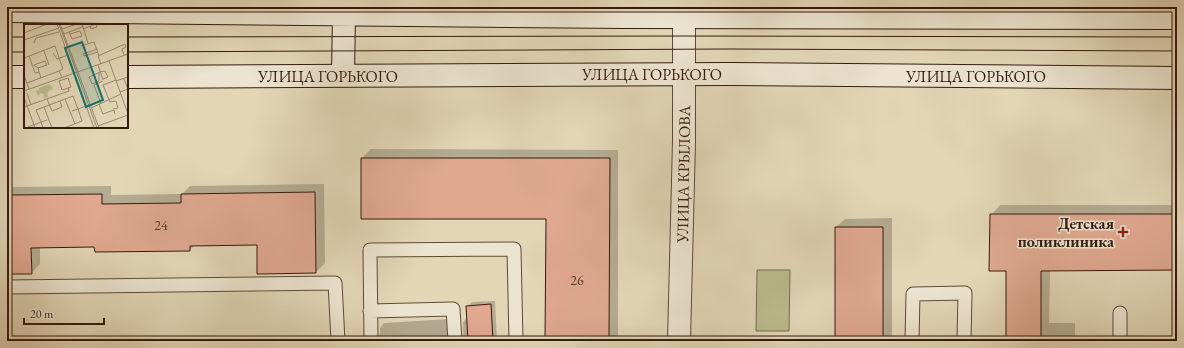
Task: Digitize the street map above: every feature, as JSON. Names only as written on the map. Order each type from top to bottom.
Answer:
[{"type":"main road","points":[[13,10],[344,13],[370,10],[1044,12],[1177,18]]},
{"type":"main road","name":"УЛИЦА КРЫЛОВА","points":[[679,341],[684,12]]},
{"type":"main road","points":[[343,76],[344,13]]},
{"type":"main road","name":"УЛИЦА ГОРЬКОГО","points":[[128,77],[684,74],[1177,78]]},
{"type":"main road","points":[[7,77],[24,77]]},
{"type":"lane","points":[[371,341],[370,250],[514,249],[516,341]]},
{"type":"lane","points":[[7,287],[335,283],[338,341]]},
{"type":"lane","points":[[912,341],[913,294],[965,293],[964,341]]},
{"type":"lane","points":[[370,311],[453,309],[455,341]]},
{"type":"lane","points":[[1120,313],[1120,341]]},
{"type":"green space","points":[[757,270],[790,270],[789,331],[756,331]]},
{"type":"building","points":[[361,158],[610,158],[609,341],[545,341],[546,219],[361,219]]},
{"type":"building","points":[[315,192],[316,273],[257,274],[257,245],[190,246],[190,251],[95,252],[94,247],[31,248],[32,274],[7,274],[7,195],[102,194],[102,204],[181,203],[181,194]]},
{"type":"building","points":[[990,214],[1177,214],[1177,270],[1041,271],[1041,341],[1006,341],[1006,271],[989,271]]},
{"type":"building","points":[[835,227],[883,227],[883,341],[835,341]]},
{"type":"building","points":[[491,304],[493,341],[468,341],[466,306]]},
{"type":"tram line","points":[[7,37],[24,37]]},
{"type":"tram line","points":[[128,37],[1177,37]]},
{"type":"tram line","points":[[128,52],[730,49],[1177,51]]},
{"type":"tram line","points":[[7,52],[24,52]]},
{"type":"place","name":"Детская поликлиника","points":[[1123,232]]}]
